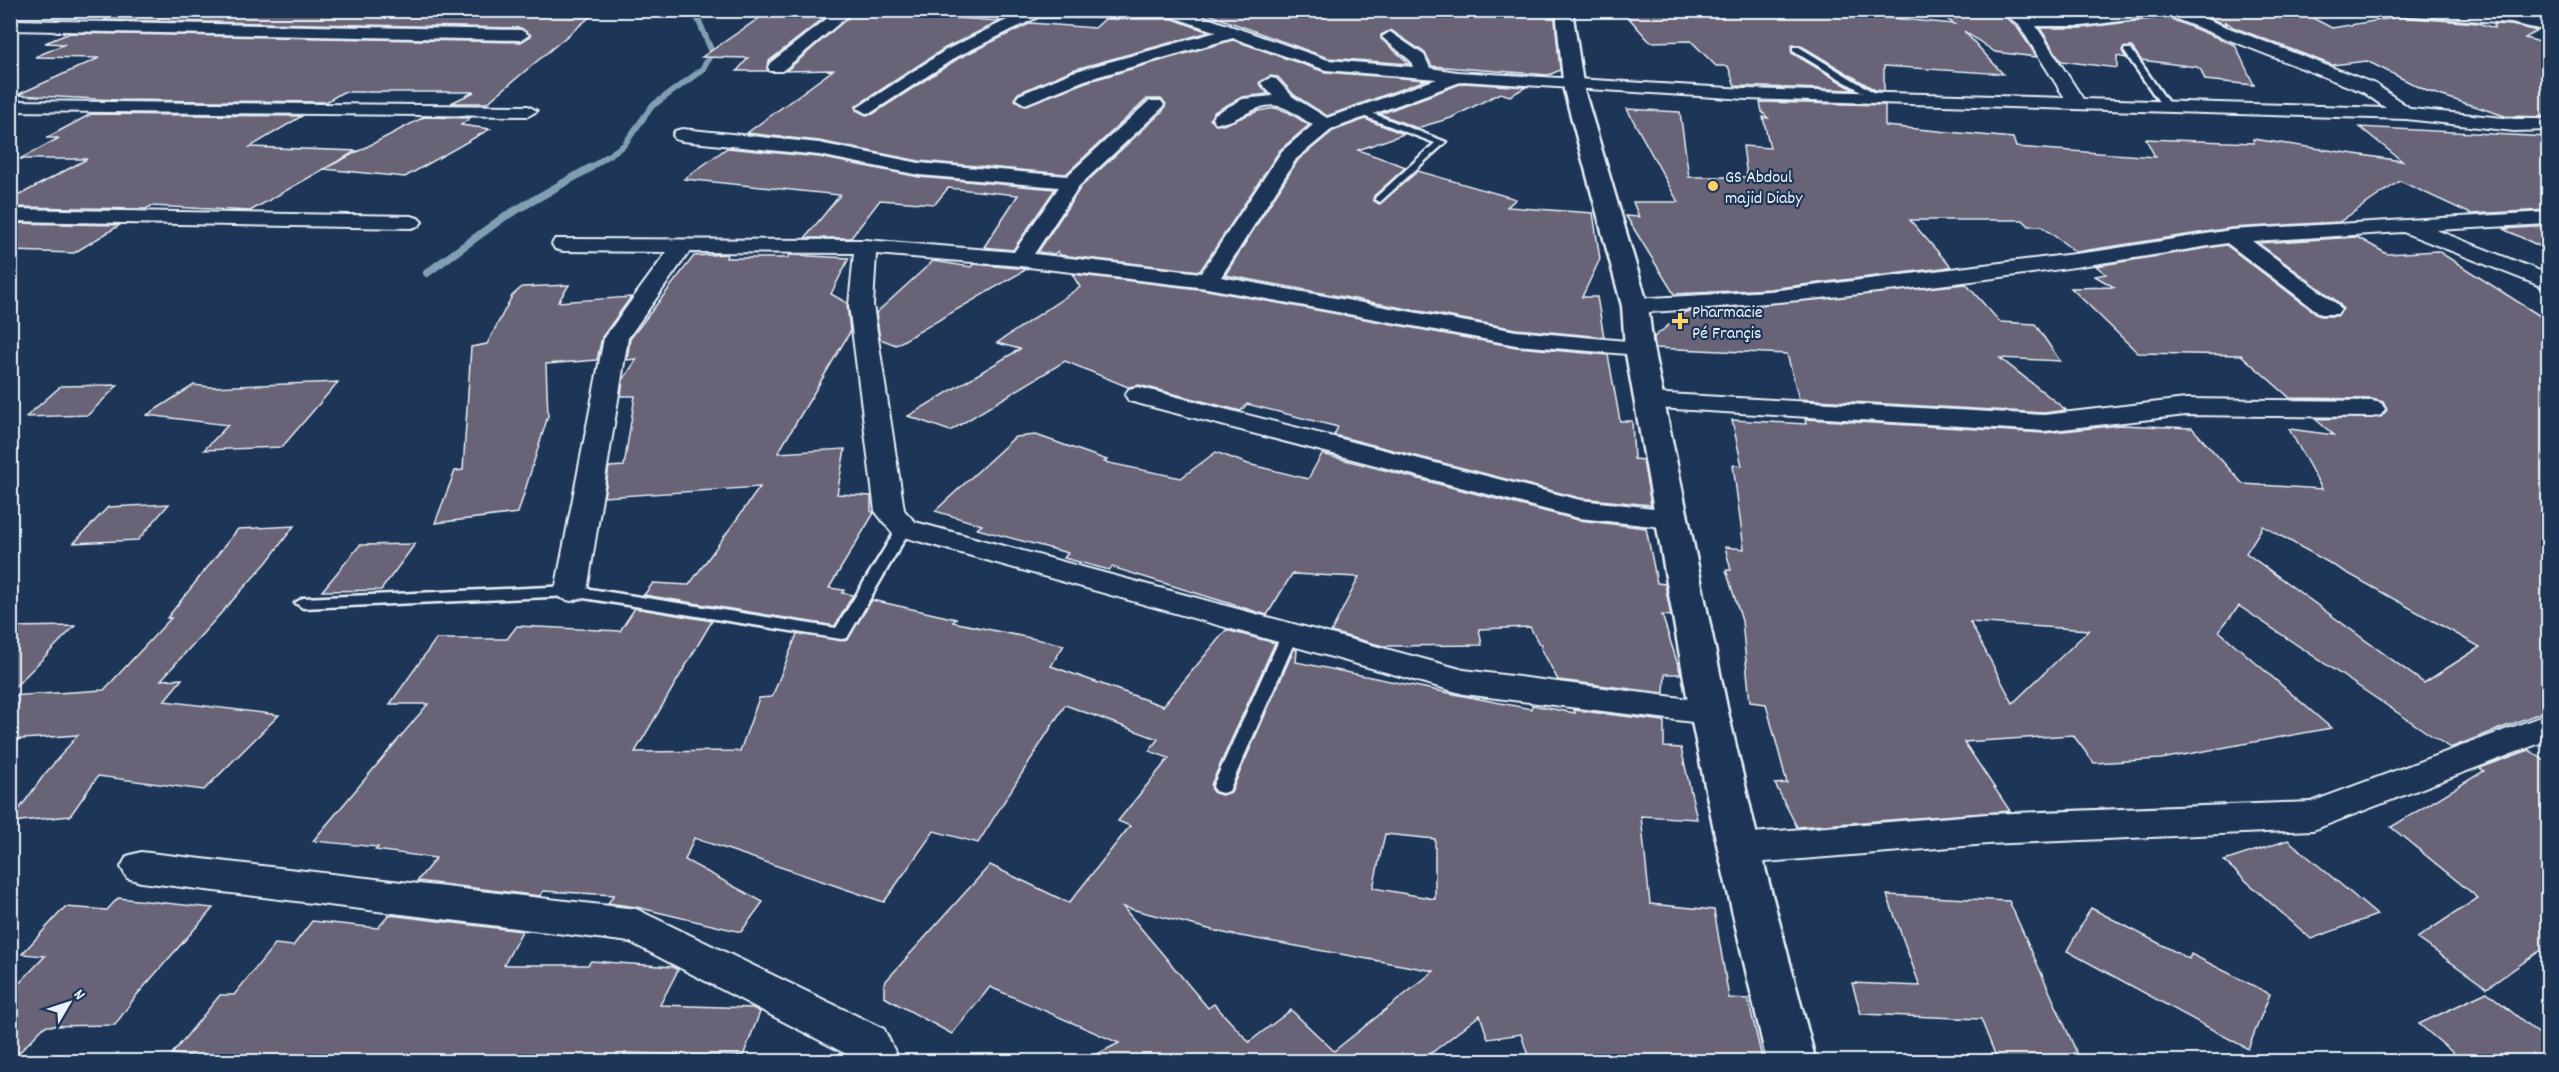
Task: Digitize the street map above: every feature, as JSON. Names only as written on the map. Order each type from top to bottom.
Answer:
[{"type":"street","points":[[776,67],[848,10]]},
{"type":"street","points":[[1564,10],[1575,86],[1635,306],[1639,348],[1709,712],[1792,1062]]},
{"type":"street","points":[[2007,10],[2025,22],[2077,104]]},
{"type":"street","points":[[2399,10],[2511,18],[2548,26]]},
{"type":"street","points":[[1007,11],[1182,11],[1232,33],[1326,65],[1575,86],[2406,114],[2514,125],[2548,125]]},
{"type":"street","points":[[866,108],[952,53],[1040,11]]},
{"type":"street","points":[[2025,22],[2082,21],[2168,11],[2369,88],[2406,114]]},
{"type":"street","points":[[10,26],[521,34]]},
{"type":"street","points":[[1024,99],[1079,76],[1232,33]]},
{"type":"street","points":[[1390,37],[1418,59],[1424,73]]},
{"type":"street","points":[[1207,281],[1289,155],[1325,125],[1461,76]]},
{"type":"street","points":[[1270,83],[1287,101],[1325,125]]},
{"type":"street","points":[[1221,118],[1249,103],[1287,101]]},
{"type":"street","points":[[1020,259],[1072,182],[1155,105]]},
{"type":"street","points":[[10,106],[528,111]]},
{"type":"street","points":[[2514,125],[2548,142]]},
{"type":"street","points":[[682,135],[819,149],[919,169],[1072,182]]},
{"type":"street","points":[[10,215],[411,222]]},
{"type":"street","points":[[1635,306],[1770,298],[2099,258],[2231,236],[2548,218]]},
{"type":"street","points":[[2405,225],[2548,282]]},
{"type":"street","points":[[2231,236],[2329,309]]},
{"type":"street","points":[[563,244],[865,248],[1020,259],[1207,281],[1516,338],[1639,348]]},
{"type":"street","points":[[571,591],[616,338],[683,245]]},
{"type":"street","points":[[865,248],[861,305],[890,512],[904,528],[1464,682],[1709,712]]},
{"type":"street","points":[[1138,395],[1579,509],[1672,519]]},
{"type":"street","points":[[1649,401],[2044,423],[2186,407],[2372,409]]},
{"type":"street","points":[[1740,849],[1988,829],[2313,816],[2548,727]]},
{"type":"street","points":[[141,867],[636,926],[867,1043],[878,1062]]},
{"type":"lane","points":[[1796,49],[1879,98]]},
{"type":"lane","points":[[2128,51],[2167,107]]},
{"type":"lane","points":[[1361,112],[1442,142],[1380,199]]},
{"type":"lane","points":[[303,603],[571,591],[841,634],[904,528]]},
{"type":"lane","points":[[1222,786],[1290,634]]},
{"type":"building","points":[[126,10],[597,11],[487,103],[451,103],[474,92],[343,92],[326,102],[117,100],[17,95],[99,58],[35,57],[65,44],[45,43],[70,33],[521,42],[531,36],[521,28],[104,20]]},
{"type":"building","points":[[771,10],[834,10],[769,61],[767,71],[737,71],[748,58],[702,57]]},
{"type":"building","points":[[857,10],[888,10],[885,13],[1001,21],[945,48],[856,106],[856,110],[866,115],[873,114],[959,58],[1031,23],[1095,28],[1105,19],[1173,19],[1209,32],[1072,70],[1018,93],[1014,99],[1024,106],[1086,82],[1233,40],[1325,72],[1426,80],[1327,116],[1294,95],[1278,77],[1270,76],[1259,83],[1268,94],[1242,97],[1214,112],[1210,119],[1215,124],[1223,125],[1258,111],[1275,108],[1288,112],[1309,125],[1280,150],[1200,271],[1060,255],[1058,251],[1054,254],[1038,252],[1081,187],[1163,111],[1166,104],[1161,99],[1147,99],[1066,174],[919,161],[819,141],[747,133],[833,70],[786,71]]},
{"type":"building","points":[[1197,10],[1361,10],[1361,13],[1554,10],[1560,70],[1549,75],[1432,66],[1425,53],[1391,30],[1381,35],[1381,39],[1410,64],[1328,58]]},
{"type":"building","points":[[1622,10],[1804,10],[1954,24],[1934,10],[2005,10],[2004,16],[2017,27],[2037,57],[1995,52],[1964,31],[2003,74],[1884,66],[1884,91],[1875,90],[1800,45],[1793,45],[1792,53],[1854,90],[1735,86],[1728,66],[1716,66],[1691,41],[1650,42]]},
{"type":"building","points":[[2022,10],[2107,10],[2029,15]]},
{"type":"building","points":[[2190,10],[2297,10],[2332,28],[2398,17],[2478,23],[2494,28],[2494,24],[2511,25],[2537,31],[2525,38],[2548,44],[2548,117],[2505,116],[2427,91],[2367,61],[2332,65],[2233,27],[2225,21],[2227,25]]},
{"type":"building","points":[[2508,10],[2548,10],[2548,19],[2511,11]]},
{"type":"building","points":[[2166,17],[2235,45],[2254,85],[2205,80],[2201,70],[2197,67],[2141,60],[2131,47],[2122,50],[2126,58],[2117,56],[2117,68],[2061,61],[2040,28],[2082,28]]},
{"type":"building","points":[[1463,83],[1526,87],[1510,96],[1500,93],[1451,118],[1417,128],[1380,114]]},
{"type":"building","points":[[1760,102],[1885,105],[1885,126],[2013,138],[2016,147],[2155,157],[2146,139],[2254,143],[2253,139],[2402,161],[2360,127],[2548,137],[2548,210],[2471,214],[2400,181],[2339,222],[2231,228],[2076,252],[2041,226],[2029,226],[2023,220],[1910,220],[1951,267],[1770,289],[1674,294],[1626,216],[1639,217],[1633,202],[1678,202],[1627,109],[1680,112],[1689,177],[1747,177],[1743,146],[1770,148],[1763,117],[1768,118],[1762,112]]},
{"type":"building","points":[[91,114],[302,116],[250,147],[356,151],[250,211],[151,206],[146,209],[10,207],[10,200],[87,159],[20,159],[59,138],[46,138]]},
{"type":"building","points":[[424,117],[470,118],[461,125],[490,129],[405,177],[324,169]]},
{"type":"building","points":[[1365,119],[1404,134],[1358,150],[1406,167],[1374,196],[1373,200],[1379,204],[1418,171],[1516,199],[1507,207],[1593,213],[1600,259],[1582,297],[1597,297],[1604,337],[1516,329],[1225,275],[1298,160],[1333,131]]},
{"type":"building","points":[[727,148],[819,157],[919,177],[1055,189],[1013,250],[984,247],[1018,195],[948,188],[935,204],[880,200],[851,238],[805,238],[840,195],[684,179]]},
{"type":"building","points":[[10,223],[120,225],[74,253],[10,251]]},
{"type":"building","points":[[2548,226],[2548,250],[2503,229]]},
{"type":"building","points":[[2357,237],[2387,254],[2438,251],[2548,321],[2548,710],[2450,748],[2239,606],[2219,631],[2331,728],[2161,759],[2094,763],[2073,735],[1964,742],[2010,811],[1797,827],[1775,784],[1787,783],[1766,704],[1750,702],[1742,621],[1726,570],[1731,570],[1725,547],[1744,549],[1733,465],[1742,466],[1732,420],[1806,424],[1805,419],[2044,433],[2121,425],[2192,428],[2243,484],[2322,489],[2289,429],[2334,435],[2315,419],[2381,417],[2387,410],[2383,402],[2372,399],[2290,398],[2241,355],[2138,353],[2071,288],[2114,287],[2095,276],[2106,274],[2096,266],[2226,245],[2320,316],[2337,316],[2343,309],[2338,302],[2258,243]],"holes":[[[2263,526],[2480,647],[2424,683],[2246,553]],[[1970,622],[2089,630],[2013,703]]]},
{"type":"building","points":[[727,254],[726,258],[787,258],[790,255],[849,258],[831,294],[847,303],[850,332],[778,453],[845,449],[837,494],[871,496],[871,511],[874,513],[829,588],[844,590],[842,593],[853,595],[835,626],[644,595],[653,583],[689,585],[760,487],[604,497],[609,467],[624,466],[635,396],[621,396],[623,380],[637,359],[627,360],[630,339],[694,256]]},
{"type":"building","points":[[933,261],[971,267],[973,264],[1027,269],[896,345],[880,339],[876,313]]},
{"type":"building","points":[[1072,274],[1207,290],[1516,347],[1608,355],[1620,421],[1632,421],[1634,459],[1643,460],[1651,505],[1580,498],[1334,435],[1338,427],[1247,404],[1241,411],[1139,385],[1128,387],[1065,361],[950,431],[908,416],[1020,349],[997,343],[1080,287]]},
{"type":"building","points":[[1966,284],[2000,322],[2035,324],[2060,361],[2000,358],[2066,410],[2044,413],[1799,399],[1787,354],[1655,348],[1654,337],[1685,312]]},
{"type":"building","points":[[569,285],[558,302],[631,297],[602,337],[597,360],[546,364],[548,416],[518,513],[435,523],[455,471],[463,470],[471,347],[487,344],[512,296],[522,287]]},
{"type":"building","points":[[338,382],[282,447],[204,450],[228,425],[147,415],[194,385],[210,387]]},
{"type":"building","points":[[118,385],[88,415],[26,417],[61,386]]},
{"type":"building","points":[[1036,435],[1107,460],[1104,462],[1181,478],[1216,452],[1248,464],[1308,479],[1322,454],[1578,520],[1646,528],[1657,583],[1665,584],[1671,616],[1662,615],[1681,674],[1665,674],[1664,693],[1558,680],[1541,648],[1542,644],[1539,644],[1530,627],[1479,629],[1482,645],[1383,646],[1331,632],[1359,577],[1292,574],[1267,615],[1112,567],[1109,570],[1064,558],[1068,553],[977,529],[982,525],[935,511],[1015,437]]},
{"type":"building","points":[[169,504],[138,540],[74,543],[108,507]]},
{"type":"building","points":[[294,526],[267,562],[161,680],[182,679],[164,701],[279,715],[204,790],[98,776],[70,816],[10,822],[44,775],[78,735],[10,740],[10,696],[104,690],[171,618],[167,618],[238,529]]},
{"type":"building","points":[[415,544],[381,590],[322,591],[360,545]]},
{"type":"building","points":[[872,600],[956,619],[953,622],[1064,645],[1051,666],[1163,706],[1226,630],[1275,643],[1211,785],[1213,792],[1221,795],[1231,792],[1294,649],[1297,650],[1296,662],[1464,696],[1531,709],[1532,705],[1575,713],[1574,710],[1664,721],[1664,747],[1681,748],[1697,819],[1641,816],[1650,904],[1714,910],[1729,998],[1748,999],[1763,1062],[1530,1062],[1521,1034],[1488,1039],[1480,1015],[1420,1062],[1082,1062],[1119,1043],[990,987],[952,1034],[884,997],[884,983],[990,865],[1069,903],[1130,826],[1118,821],[1169,758],[1149,751],[1158,739],[1065,705],[978,843],[934,831],[884,902],[694,838],[685,860],[763,902],[741,932],[636,907],[608,903],[614,895],[543,891],[540,896],[417,881],[436,858],[375,850],[378,847],[313,841],[428,704],[390,704],[436,639],[507,639],[517,626],[620,631],[635,608],[712,621],[635,752],[740,751],[759,698],[772,697],[797,634],[847,640]],"holes":[[[1385,834],[1435,839],[1435,899],[1373,888]],[[1123,907],[1224,933],[1434,971],[1334,1051],[1291,1010],[1249,1042],[1214,1004],[1208,1008]]]},
{"type":"building","points":[[75,626],[10,692],[10,627]]},
{"type":"building","points":[[2529,750],[2548,763],[2548,945],[2487,988],[2417,938],[2478,898],[2391,827],[2484,771],[2480,768]]},
{"type":"building","points":[[2288,840],[2377,915],[2311,939],[2224,861]]},
{"type":"building","points":[[1887,895],[2009,901],[2081,1062],[1998,1062],[1981,1019],[1861,1014],[1852,983],[1920,986]]},
{"type":"building","points":[[118,898],[213,908],[135,997],[115,1025],[45,1026],[10,1062],[10,993],[45,956],[22,954],[65,907],[107,910]]},
{"type":"building","points":[[2091,908],[2189,959],[2191,954],[2270,994],[2248,1049],[2067,951]]},
{"type":"building","points":[[389,915],[522,931],[504,965],[588,965],[591,961],[673,967],[678,970],[660,1005],[753,1008],[760,1012],[743,1056],[625,1053],[621,1062],[251,1062],[172,1054],[220,995],[234,995],[275,944],[293,946],[312,921],[378,928]]},
{"type":"building","points":[[2487,992],[2548,1041],[2548,1062],[2464,1062],[2419,1024]]},
{"type":"waterway","points":[[590,168],[624,145],[652,106],[702,70],[712,52],[696,14],[698,10]]},
{"type":"waterway","points":[[427,273],[504,217],[590,168]]},
{"type":"place","name":"GS Abdoul majid Diaby","points":[[1713,186]]},
{"type":"place","name":"Pharmacie Pé Françis","points":[[1680,321]]}]
